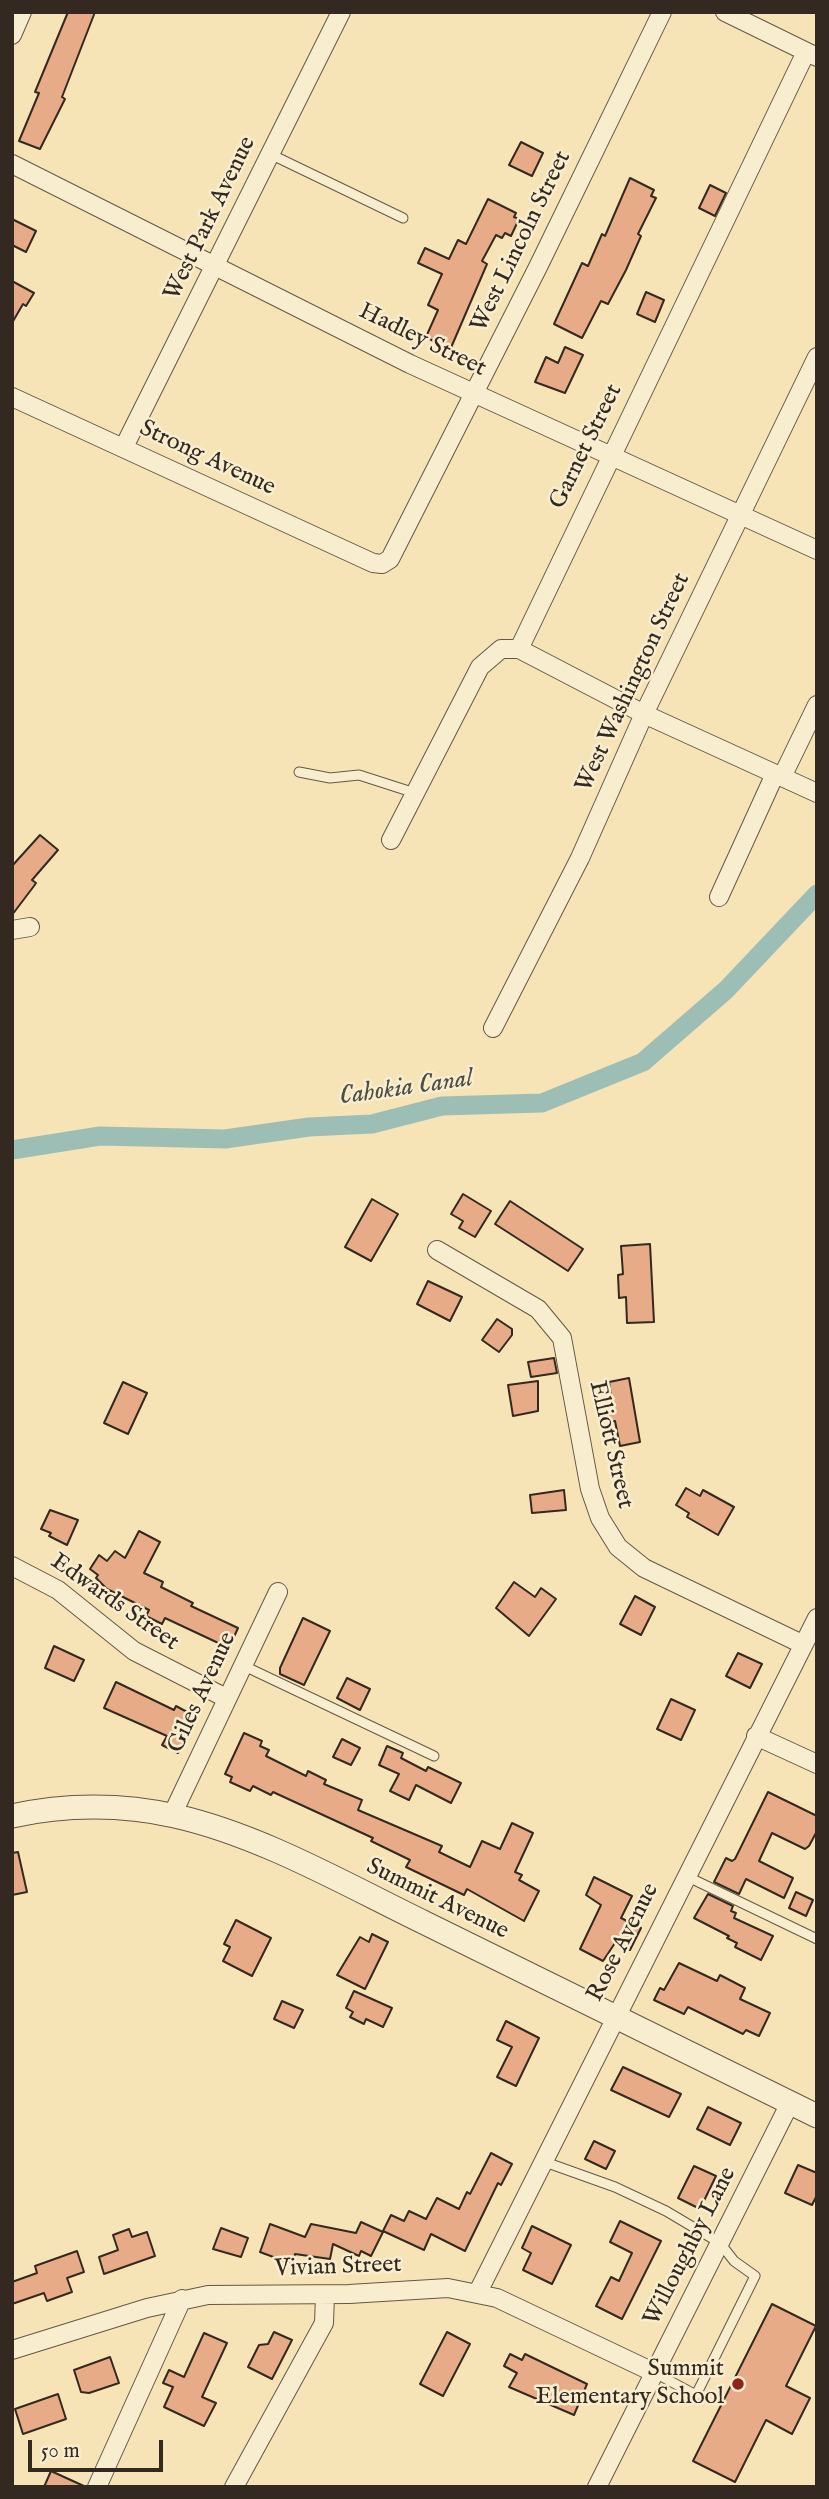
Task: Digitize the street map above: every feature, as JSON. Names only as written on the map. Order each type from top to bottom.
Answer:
[{"type":"street","points":[[12,34],[22,12]]},
{"type":"street","name":"West Park Avenue","points":[[124,447],[341,12]]},
{"type":"street","name":"West Lincoln Street","points":[[382,564],[390,559],[474,394],[662,12]]},
{"type":"street","points":[[725,12],[812,55]]},
{"type":"street","name":"Garnet Street","points":[[519,649],[610,455],[812,55]]},
{"type":"street","name":"Hadley Street","points":[[12,164],[474,394],[817,550]]},
{"type":"street","name":"West Washington Street","points":[[493,1028],[580,858],[644,714],[817,357]]},
{"type":"street","name":"Strong Avenue","points":[[12,397],[373,564],[382,564]]},
{"type":"street","points":[[391,840],[480,667],[501,649],[519,649],[644,714],[817,793]]},
{"type":"street","points":[[719,897],[778,776],[817,705]]},
{"type":"street","name":"Elliott Street","points":[[437,1250],[538,1309],[562,1338],[590,1489],[600,1518],[618,1547],[644,1568],[809,1648]]},
{"type":"street","name":"Edwards Street","points":[[12,1566],[58,1590],[134,1651],[226,1698]]},
{"type":"street","name":"Giles Avenue","points":[[172,1815],[278,1592]]},
{"type":"street","name":"Rose Avenue","points":[[478,2292],[756,1736],[809,1648],[817,1618]]},
{"type":"street","points":[[756,1736],[817,1764]]},
{"type":"street","name":"Summit Avenue","points":[[12,1816],[91,1807],[172,1815],[237,1835],[351,1886],[817,2116]]},
{"type":"street","name":"Willoughby Lane","points":[[597,2487],[790,2103]]},
{"type":"street","name":"Vivian Street","points":[[12,2350],[182,2299],[208,2295],[325,2295],[448,2288],[497,2298],[655,2373]]},
{"type":"street","points":[[234,2487],[324,2323],[325,2295]]},
{"type":"street","points":[[97,2487],[182,2299]]},
{"type":"lane","points":[[270,154],[403,218]]},
{"type":"lane","points":[[299,772],[330,778],[359,775],[415,793]]},
{"type":"lane","points":[[242,1665],[434,1756]]},
{"type":"lane","points":[[686,1876],[817,1939]]},
{"type":"lane","points":[[545,2162],[626,2192],[666,2211],[720,2243],[734,2261],[755,2276],[696,2395],[655,2373]]},
{"type":"building","points":[[68,12],[95,12],[62,97],[65,99],[40,149],[19,141],[39,93],[35,92]]},
{"type":"building","points":[[521,142],[543,153],[532,176],[509,165]]},
{"type":"building","points":[[630,178],[654,190],[651,196],[656,198],[638,234],[641,236],[626,270],[608,304],[601,301],[582,338],[554,324],[582,263],[588,266],[602,234],[605,236]]},
{"type":"building","points":[[710,185],[726,193],[715,216],[699,208]]},
{"type":"building","points":[[488,199],[516,213],[514,217],[519,219],[511,236],[505,233],[502,238],[496,235],[482,261],[487,264],[450,350],[426,337],[438,310],[428,305],[442,274],[418,263],[425,248],[449,259],[458,240],[466,244]]},
{"type":"building","points":[[12,219],[36,231],[26,252],[12,245]]},
{"type":"building","points":[[12,281],[34,293],[26,306],[23,304],[12,323]]},
{"type":"building","points":[[646,292],[664,300],[655,322],[637,314]]},
{"type":"building","points":[[565,347],[583,355],[565,393],[535,382],[546,357],[558,363]]},
{"type":"building","points":[[40,835],[58,850],[32,880],[36,883],[12,915],[12,866]]},
{"type":"building","points":[[463,1194],[491,1211],[475,1237],[459,1228],[463,1221],[451,1214]]},
{"type":"building","points":[[372,1199],[398,1214],[371,1261],[345,1247]]},
{"type":"building","points":[[510,1201],[583,1249],[568,1271],[495,1224]]},
{"type":"building","points":[[650,1244],[654,1322],[627,1323],[626,1297],[619,1298],[618,1275],[623,1274],[621,1246]]},
{"type":"building","points":[[428,1281],[462,1297],[450,1321],[417,1304]]},
{"type":"building","points":[[497,1319],[512,1329],[512,1335],[499,1352],[482,1340]]},
{"type":"building","points":[[554,1358],[557,1373],[531,1377],[528,1362]]},
{"type":"building","points":[[629,1378],[640,1442],[620,1446],[615,1421],[610,1422],[607,1403],[612,1402],[609,1382]]},
{"type":"building","points":[[538,1381],[538,1411],[513,1416],[508,1385]]},
{"type":"building","points":[[123,1382],[147,1393],[128,1434],[104,1423]]},
{"type":"building","points":[[686,1488],[700,1496],[703,1490],[734,1507],[718,1535],[687,1517],[689,1513],[676,1505]]},
{"type":"building","points":[[564,1490],[566,1510],[532,1513],[530,1495]]},
{"type":"building","points":[[50,1510],[78,1520],[67,1545],[41,1529]]},
{"type":"building","points":[[139,1531],[160,1542],[144,1573],[163,1582],[161,1587],[193,1603],[191,1606],[238,1628],[229,1648],[165,1618],[162,1624],[146,1616],[149,1610],[107,1589],[96,1578],[98,1575],[90,1569],[99,1555],[107,1561],[115,1551],[125,1558]]},
{"type":"building","points":[[514,1582],[535,1597],[541,1588],[556,1599],[529,1636],[496,1608]]},
{"type":"building","points":[[635,1596],[655,1607],[641,1635],[620,1624]]},
{"type":"building","points":[[303,1618],[330,1631],[304,1685],[280,1674],[280,1668]]},
{"type":"building","points":[[54,1646],[84,1660],[74,1681],[45,1668]]},
{"type":"building","points":[[738,1653],[762,1664],[750,1688],[726,1676]]},
{"type":"building","points":[[347,1678],[370,1689],[360,1710],[337,1698]]},
{"type":"building","points":[[116,1682],[174,1710],[176,1706],[189,1713],[185,1720],[192,1724],[178,1753],[162,1745],[167,1736],[104,1708]]},
{"type":"building","points":[[671,1699],[695,1710],[681,1740],[657,1729]]},
{"type":"building","points":[[244,1733],[262,1741],[260,1746],[269,1750],[266,1756],[306,1776],[308,1771],[326,1780],[324,1784],[362,1800],[358,1810],[442,1846],[439,1852],[470,1867],[482,1841],[500,1849],[512,1823],[533,1833],[515,1872],[522,1875],[519,1880],[539,1891],[524,1921],[467,1889],[464,1895],[406,1867],[410,1860],[371,1841],[373,1838],[273,1792],[271,1795],[253,1786],[250,1791],[230,1782],[232,1777],[225,1774]]},
{"type":"building","points":[[342,1739],[360,1748],[351,1765],[333,1757]]},
{"type":"building","points":[[387,1746],[403,1753],[401,1758],[426,1771],[428,1767],[461,1783],[451,1803],[416,1785],[409,1800],[390,1791],[399,1774],[379,1765]]},
{"type":"building","points":[[768,1792],[817,1816],[817,1831],[809,1846],[805,1849],[772,1833],[759,1861],[793,1878],[784,1898],[746,1879],[739,1894],[714,1882],[726,1858],[732,1861],[735,1859]]},
{"type":"building","points":[[18,1852],[27,1892],[12,1895],[12,1853]]},
{"type":"building","points":[[594,1877],[632,1896],[621,1918],[641,1928],[630,1950],[615,1943],[603,1961],[580,1949],[601,1905],[586,1895]]},
{"type":"building","points":[[796,1892],[813,1900],[806,1916],[789,1908]]},
{"type":"building","points":[[708,1894],[733,1906],[731,1911],[736,1913],[734,1918],[773,1936],[761,1960],[735,1947],[737,1943],[727,1938],[729,1936],[694,1918]]},
{"type":"building","points":[[236,1920],[271,1938],[252,1976],[223,1961],[230,1947],[224,1944]]},
{"type":"building","points":[[372,1934],[388,1942],[365,1989],[337,1975],[360,1937],[369,1942]]},
{"type":"building","points":[[679,1963],[717,1981],[720,1975],[745,1988],[740,1999],[770,2013],[759,2036],[746,2030],[743,2034],[688,2007],[684,2014],[654,2000],[660,1988],[664,1990]]},
{"type":"building","points":[[354,1991],[392,2008],[383,2027],[366,2019],[364,2024],[350,2017],[353,2012],[346,2008]]},
{"type":"building","points":[[282,2001],[303,2010],[294,2028],[274,2019]]},
{"type":"building","points":[[506,2021],[539,2038],[516,2086],[497,2077],[512,2047],[497,2040]]},
{"type":"building","points":[[623,2067],[681,2094],[669,2117],[611,2090]]},
{"type":"building","points":[[708,2107],[741,2123],[730,2145],[697,2129]]},
{"type":"building","points":[[594,2141],[615,2151],[606,2169],[585,2159]]},
{"type":"building","points":[[491,2153],[512,2164],[501,2185],[498,2183],[465,2251],[431,2234],[424,2250],[383,2231],[391,2215],[404,2221],[409,2211],[426,2219],[437,2198],[459,2209],[467,2192],[470,2194]]},
{"type":"building","points":[[798,2165],[817,2173],[817,2195],[812,2205],[785,2193]]},
{"type":"building","points":[[694,2166],[716,2176],[700,2209],[678,2198]]},
{"type":"building","points":[[620,2221],[661,2241],[622,2319],[596,2306],[611,2277],[619,2281],[632,2253],[610,2242]]},
{"type":"building","points":[[361,2222],[383,2232],[371,2256],[361,2251],[359,2256],[333,2244],[330,2259],[295,2254],[292,2264],[260,2252],[270,2224],[305,2237],[311,2224],[356,2233]]},
{"type":"building","points":[[532,2226],[571,2245],[552,2284],[523,2270],[531,2253],[522,2248]]},
{"type":"building","points":[[221,2228],[248,2238],[241,2257],[213,2249]]},
{"type":"building","points":[[129,2229],[132,2237],[147,2232],[155,2256],[104,2274],[99,2257],[118,2250],[113,2235]]},
{"type":"building","points":[[77,2251],[84,2272],[67,2278],[72,2292],[47,2301],[44,2293],[12,2304],[12,2282],[37,2273],[35,2266]]},
{"type":"building","points":[[772,2304],[816,2326],[786,2386],[810,2398],[792,2434],[766,2420],[735,2482],[693,2461]]},
{"type":"building","points":[[274,2332],[292,2340],[272,2379],[248,2367],[259,2345],[268,2344]]},
{"type":"building","points":[[447,2332],[470,2344],[443,2396],[420,2384]]},
{"type":"building","points":[[204,2333],[227,2343],[202,2397],[216,2403],[204,2426],[164,2407],[173,2387],[163,2383],[169,2370],[184,2377]]},
{"type":"building","points":[[510,2354],[522,2360],[525,2354],[587,2384],[574,2415],[509,2387],[517,2373],[504,2366]]},
{"type":"building","points":[[110,2357],[119,2383],[89,2393],[81,2392],[74,2370]]},
{"type":"building","points":[[58,2394],[66,2419],[23,2434],[15,2409]]},
{"type":"building","points":[[51,2471],[86,2487],[44,2487]]},
{"type":"waterway","name":"Cahokia Canal","points":[[12,1150],[100,1136],[225,1139],[309,1127],[372,1124],[442,1106],[542,1103],[643,1062],[726,990],[817,894]]},
{"type":"place","name":"Summit Elementary School","points":[[738,2384]]}]
